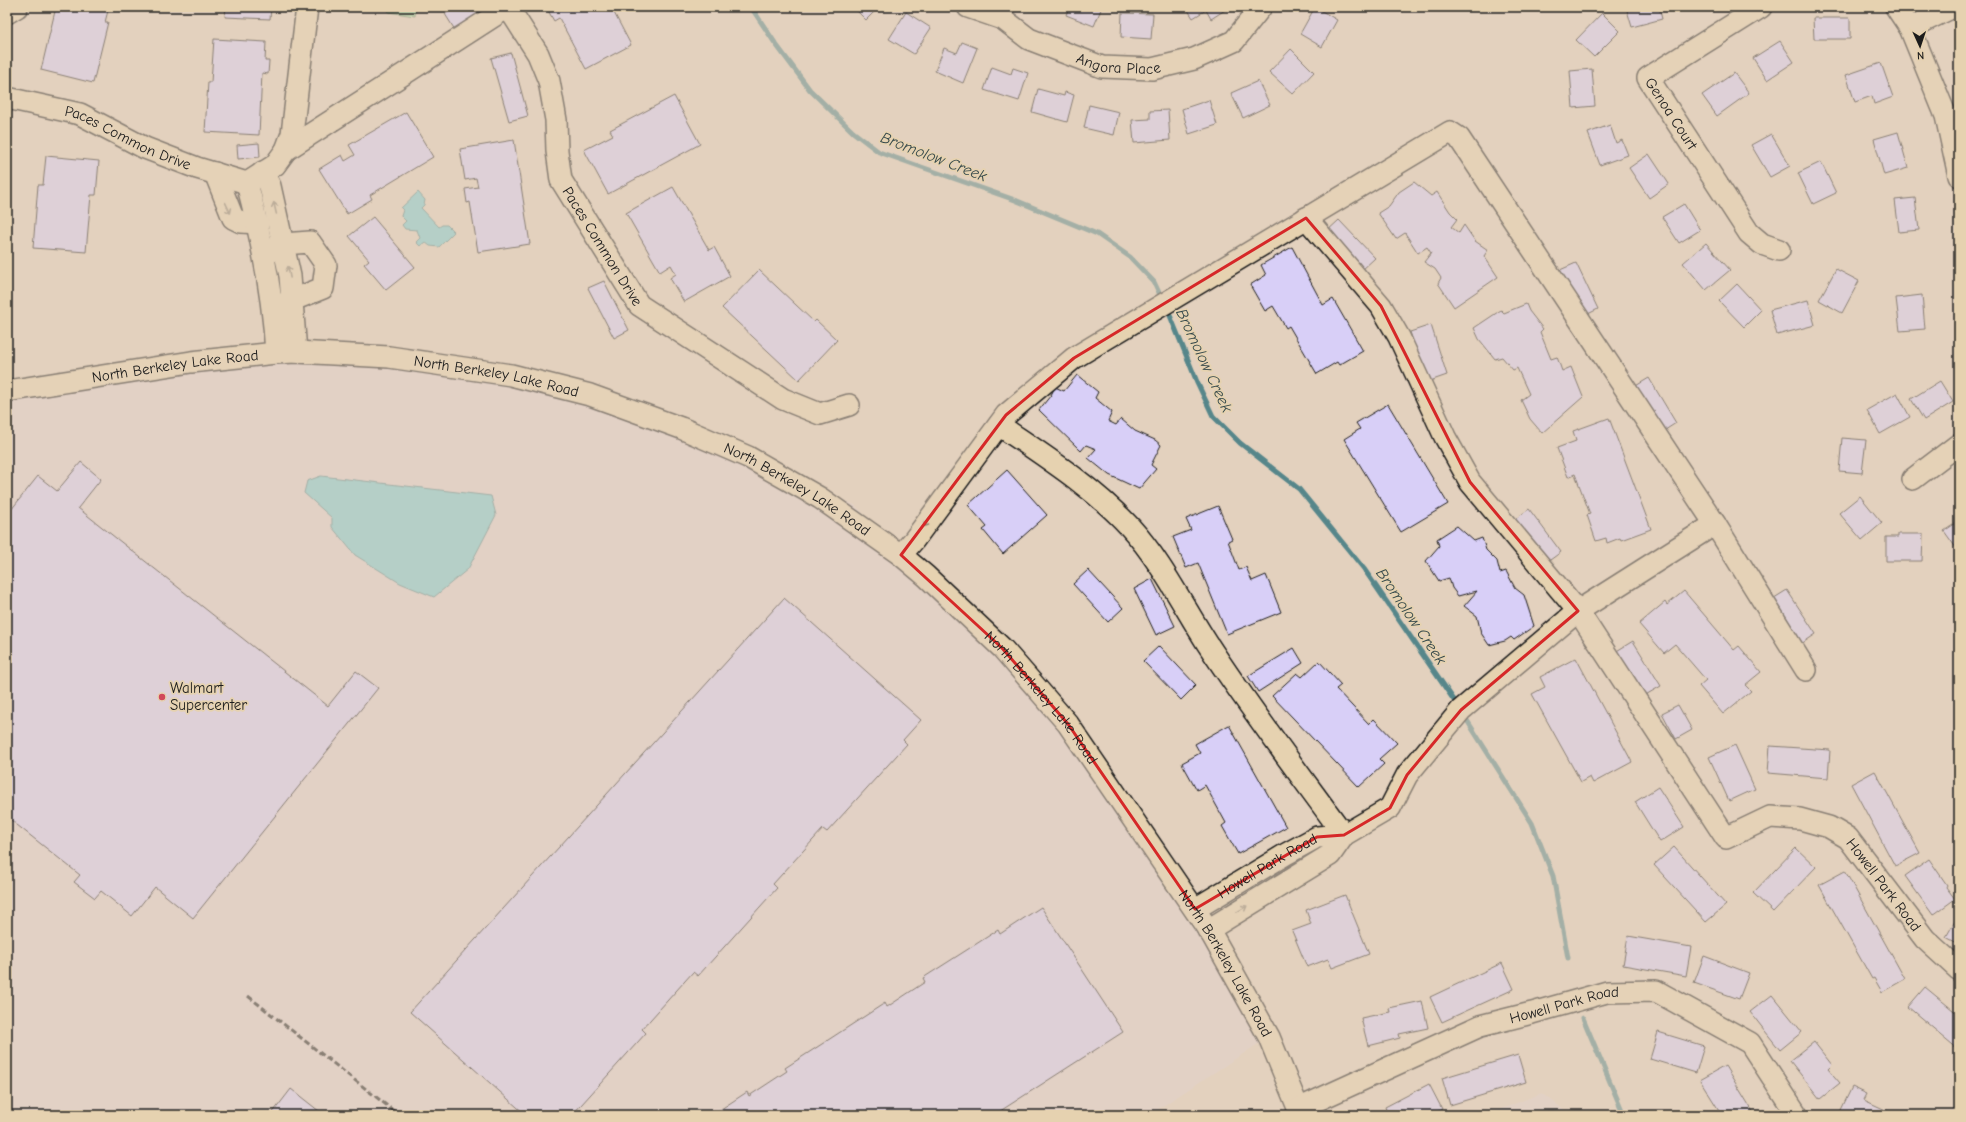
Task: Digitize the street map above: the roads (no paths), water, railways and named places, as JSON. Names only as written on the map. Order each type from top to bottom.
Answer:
[{"type":"street","points":[[7,13],[17,7]]},
{"type":"street","points":[[286,150],[292,134],[307,7]]},
{"type":"street","name":"Paces Common Drive","points":[[7,98],[80,114],[145,148],[215,173],[255,178],[275,164],[286,150],[508,7],[538,54],[549,81],[556,120],[557,151],[561,180],[639,305],[783,399],[820,414],[849,405]]},
{"type":"street","name":"Angora Place","points":[[968,7],[1006,13],[1029,39],[1102,67],[1152,69],[1194,59],[1234,41],[1261,7]]},
{"type":"street","name":"Genoa Court","points":[[1762,7],[1648,78],[1749,232],[1762,244],[1779,250]]},
{"type":"street","points":[[1896,7],[1910,28],[1946,116],[1959,176]]},
{"type":"street","points":[[1910,28],[1953,7]]},
{"type":"street","points":[[901,555],[1006,415],[1074,358],[1450,132],[1459,138],[1715,524],[1806,670]]},
{"type":"street","points":[[215,173],[233,218],[241,222],[258,223]]},
{"type":"street","points":[[255,178],[258,223],[264,255],[283,304]]},
{"type":"street","points":[[255,178],[270,186],[283,244],[283,304],[286,353]]},
{"type":"street","points":[[1306,218],[1381,306],[1399,337],[1446,438],[1470,482],[1578,611]]},
{"type":"street","points":[[264,255],[283,244],[310,242],[326,265],[323,288],[283,304]]},
{"type":"street","name":"North Berkeley Lake Road","points":[[7,391],[191,362],[286,353],[389,357],[511,375],[590,395],[681,428],[748,458],[820,498],[901,555],[926,576],[1002,648],[1068,724],[1208,930],[1268,1037],[1300,1112]]},
{"type":"street","points":[[999,424],[1094,492],[1130,527],[1151,553],[1207,643],[1252,709],[1344,835],[1390,808],[1407,775],[1461,710],[1578,611],[1715,524]]},
{"type":"street","points":[[1913,479],[1959,444]]},
{"type":"street","name":"Howell Park Road","points":[[1578,611],[1726,838],[1770,817],[1800,819],[1829,827],[1848,838],[1924,939],[1959,970]]},
{"type":"street","name":"Howell Park Road","points":[[1195,909],[1265,866],[1317,837],[1344,835]]},
{"type":"street","name":"Howell Park Road","points":[[1208,930],[1330,855],[1344,835]]},
{"type":"street","points":[[1297,848],[1310,868]]},
{"type":"street","points":[[1265,866],[1278,887]]},
{"type":"street","name":"Howell Park Road","points":[[1300,1112],[1480,1026],[1607,992],[1656,991],[1750,1043],[1797,1115]]},
{"type":"water","points":[[418,192],[425,200],[424,205],[421,208],[439,227],[442,225],[447,225],[454,232],[439,247],[430,246],[425,242],[420,246],[416,242],[420,238],[417,230],[405,229],[402,225],[406,221],[401,216],[403,210],[401,208]]},
{"type":"water","points":[[321,476],[491,496],[496,515],[468,569],[434,597],[400,583],[355,555],[332,527],[332,518],[304,493],[307,481]]},
{"type":"waterway","name":"Bromolow Creek","points":[[751,7],[775,43],[810,90],[853,132],[879,152],[1015,200],[1097,234],[1130,257],[1154,282],[1162,299]]},
{"type":"waterway","name":"Bromolow Creek","points":[[1167,308],[1197,382],[1213,416],[1240,443],[1299,489],[1364,569],[1458,706]]},
{"type":"waterway","name":"Bromolow Creek","points":[[1463,714],[1532,823],[1553,876],[1568,958]]},
{"type":"waterway","name":"Bromolow Creek","points":[[1583,1018],[1624,1115]]},
{"type":"railway","points":[[248,996],[399,1115]]},
{"type":"place","name":"Walmart Supercenter","points":[[162,697]]}]
